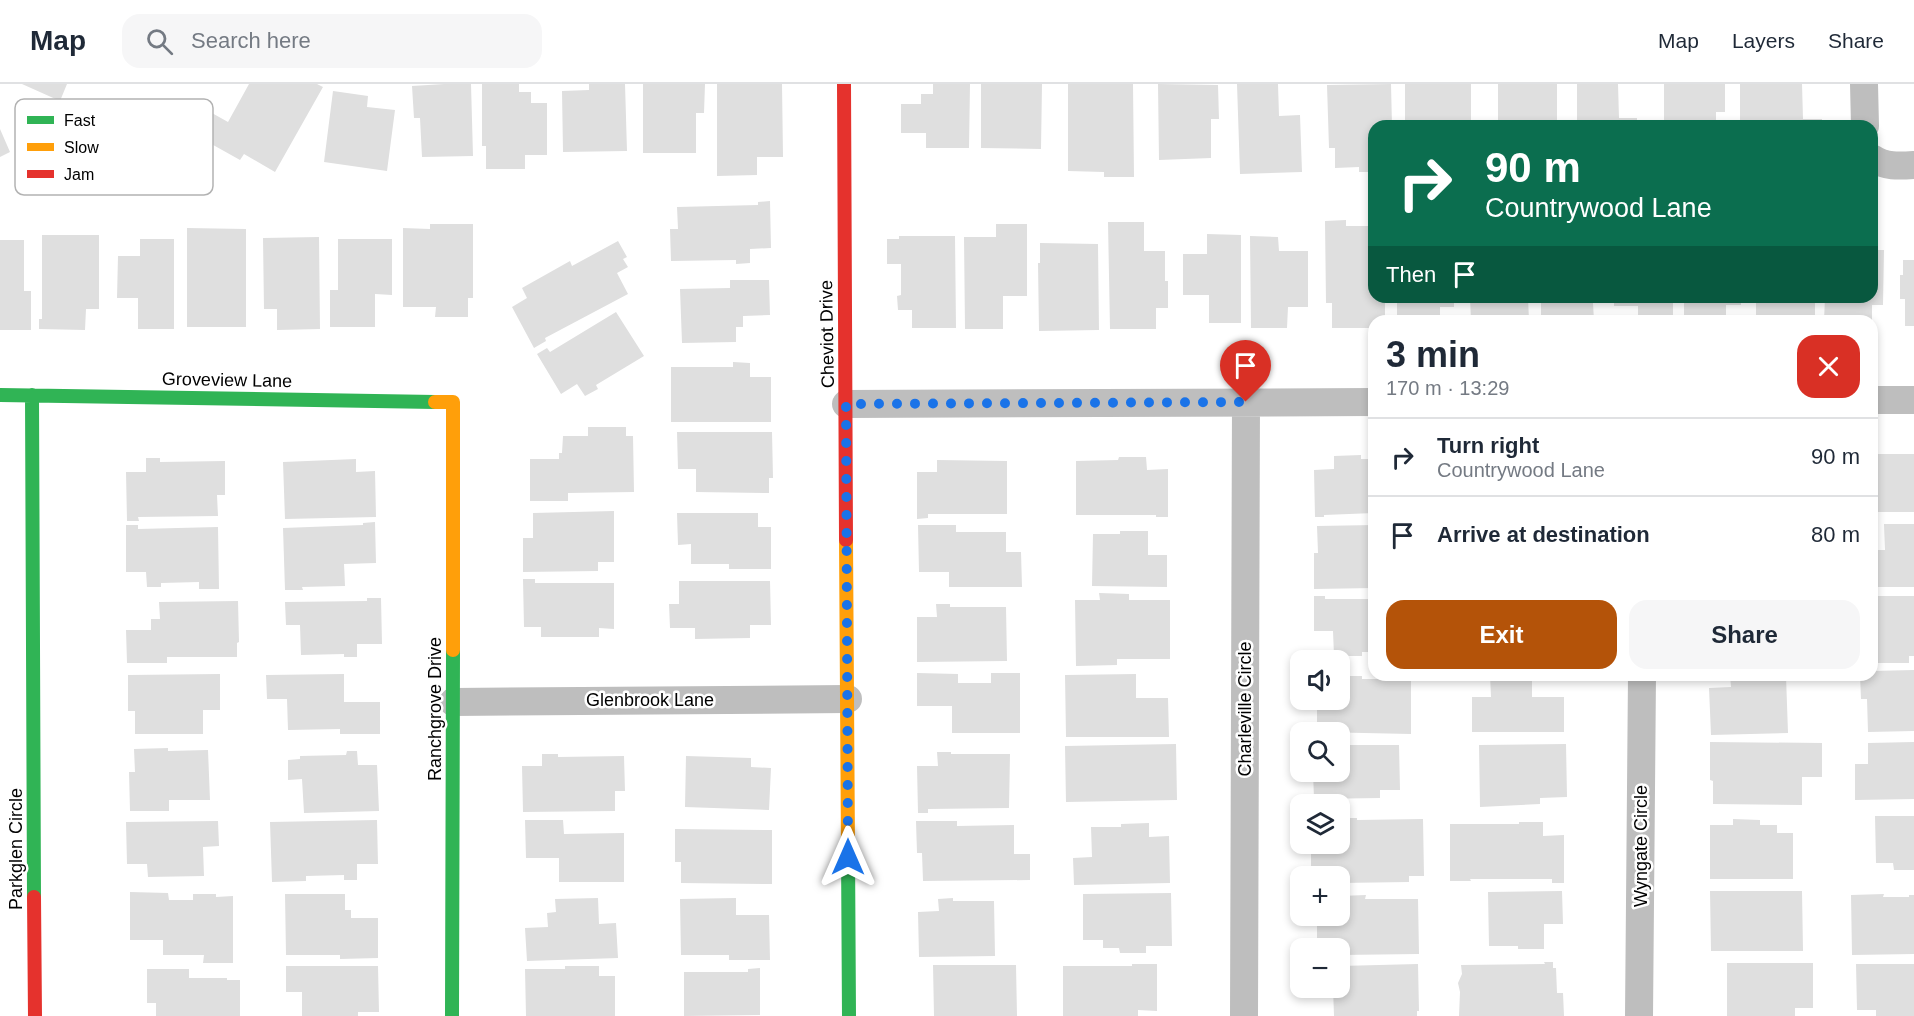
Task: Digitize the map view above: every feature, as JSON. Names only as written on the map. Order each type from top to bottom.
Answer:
[{"type":"street","name":"Cheviot Drive","points":[[844,84],[849,1016]]},
{"type":"street","points":[[1864,84],[1865,120]]},
{"type":"street","name":"Groveview Lane","points":[[0,395],[453,402]]},
{"type":"street","name":"Parkglen Circle","points":[[32,395],[34,1016]]},
{"type":"street","points":[[1878,400],[1914,400]]},
{"type":"street","name":"Ranchgrove Drive","points":[[452,1016],[453,402]]},
{"type":"street","name":"Charleville Circle","points":[[1244,1016],[1246,402]]},
{"type":"street","points":[[846,404],[1368,402]]},
{"type":"street","name":"Wyngate Circle","points":[[1639,1016],[1642,681]]},
{"type":"street","name":"Glenbrook Lane","points":[[453,702],[848,699]]},
{"type":"building","points":[[22,84],[67,84],[61,99],[56,99]]},
{"type":"building","points":[[249,84],[317,84],[323,87],[275,172],[244,154],[240,160],[213,145],[213,114],[228,122]]},
{"type":"building","points":[[471,84],[473,156],[422,157],[420,118],[414,118],[412,86]]},
{"type":"building","points":[[482,84],[519,84],[519,92],[531,92],[531,103],[547,103],[547,155],[525,155],[525,169],[486,169],[486,146],[482,146]]},
{"type":"building","points":[[589,84],[625,84],[627,151],[563,152],[562,91],[589,90]]},
{"type":"building","points":[[643,84],[705,84],[704,113],[696,113],[696,153],[643,153]]},
{"type":"building","points":[[717,84],[782,84],[783,157],[757,157],[757,175],[717,176]]},
{"type":"building","points":[[933,84],[970,84],[969,148],[926,148],[926,133],[901,133],[901,104],[921,104],[921,94],[933,94]]},
{"type":"building","points":[[981,84],[1042,84],[1041,149],[981,148]]},
{"type":"building","points":[[1068,84],[1133,84],[1134,177],[1104,177],[1104,172],[1068,171]]},
{"type":"building","points":[[1158,84],[1218,85],[1219,119],[1211,119],[1211,158],[1159,160]]},
{"type":"building","points":[[1237,84],[1278,84],[1279,116],[1300,115],[1302,172],[1240,174]]},
{"type":"building","points":[[1391,84],[1392,120],[1368,120],[1368,172],[1359,172],[1359,167],[1335,168],[1335,148],[1329,148],[1327,85]]},
{"type":"building","points":[[1405,84],[1471,84],[1471,120],[1405,120]]},
{"type":"building","points":[[1498,84],[1557,84],[1557,120],[1498,120]]},
{"type":"building","points":[[1577,84],[1618,84],[1619,118],[1637,118],[1637,120],[1577,120]]},
{"type":"building","points":[[1664,84],[1725,84],[1725,112],[1716,112],[1716,120],[1664,120]]},
{"type":"building","points":[[1740,84],[1802,84],[1803,119],[1822,119],[1822,120],[1740,120]]},
{"type":"building","points":[[333,91],[368,96],[367,107],[395,110],[387,171],[324,162]]},
{"type":"building","points":[[0,129],[10,152],[0,157]]},
{"type":"building","points":[[770,201],[771,248],[750,249],[750,263],[736,264],[736,260],[671,261],[670,229],[678,229],[677,207],[758,205],[758,202]]},
{"type":"building","points":[[1346,220],[1346,226],[1368,226],[1368,303],[1385,303],[1385,315],[1368,315],[1368,328],[1332,328],[1332,303],[1326,303],[1325,221]]},
{"type":"building","points":[[1108,222],[1144,222],[1144,251],[1165,251],[1168,308],[1156,308],[1156,329],[1110,329]]},
{"type":"building","points":[[430,224],[473,224],[473,298],[468,298],[468,317],[435,317],[436,307],[403,307],[403,228],[430,229]]},
{"type":"building","points":[[996,224],[1027,224],[1027,296],[1003,296],[1003,329],[965,329],[964,237],[996,237]]},
{"type":"building","points":[[187,228],[246,229],[246,327],[187,327]]},
{"type":"building","points":[[1207,234],[1241,235],[1241,323],[1209,323],[1209,295],[1183,295],[1183,254],[1207,254]]},
{"type":"building","points":[[42,235],[99,235],[99,309],[86,309],[85,330],[39,329],[39,319],[42,319]]},
{"type":"building","points":[[899,236],[955,236],[956,328],[912,328],[912,310],[898,310],[897,296],[901,295],[901,264],[887,264],[887,239],[899,239]]},
{"type":"building","points":[[1250,236],[1278,237],[1279,251],[1308,251],[1308,307],[1288,307],[1287,328],[1251,328]]},
{"type":"building","points":[[319,237],[320,329],[277,330],[277,309],[264,309],[263,238]]},
{"type":"building","points":[[140,239],[174,239],[174,329],[138,329],[138,298],[117,298],[118,256],[140,256]]},
{"type":"building","points":[[338,239],[392,239],[392,295],[375,294],[375,327],[330,327],[330,290],[338,290]]},
{"type":"building","points":[[0,240],[24,240],[24,291],[31,291],[31,330],[0,330]]},
{"type":"building","points":[[618,241],[627,257],[623,259],[628,267],[617,273],[628,294],[545,338],[546,341],[534,348],[512,307],[527,298],[522,288],[570,261],[572,266]]},
{"type":"building","points":[[1040,243],[1098,244],[1099,330],[1039,331]]},
{"type":"building","points":[[1878,250],[1884,250],[1883,305],[1872,305],[1872,315],[1824,315],[1825,303],[1878,303]]},
{"type":"building","points":[[1903,260],[1914,260],[1914,326],[1905,326],[1905,299],[1900,299],[1900,275],[1903,275]]},
{"type":"building","points":[[730,280],[769,280],[770,315],[743,316],[743,327],[736,327],[736,342],[682,343],[680,289],[730,288]]},
{"type":"building","points":[[1397,303],[1454,303],[1454,307],[1440,307],[1440,315],[1397,315]]},
{"type":"building","points":[[1470,303],[1528,303],[1529,315],[1471,315]]},
{"type":"building","points":[[1541,303],[1593,303],[1594,315],[1541,315]]},
{"type":"building","points":[[1614,303],[1673,303],[1673,315],[1638,315],[1638,306],[1614,306]]},
{"type":"building","points":[[1684,303],[1741,303],[1741,305],[1726,305],[1726,315],[1684,315]]},
{"type":"building","points":[[1756,303],[1815,303],[1815,315],[1756,315]]},
{"type":"building","points":[[616,312],[644,356],[596,385],[598,389],[585,396],[577,384],[561,394],[537,354],[547,348],[550,352]]},
{"type":"building","points":[[733,362],[750,363],[750,377],[771,377],[771,422],[671,422],[671,367],[733,367]]},
{"type":"building","points":[[588,427],[626,427],[626,436],[633,436],[634,492],[568,493],[568,501],[530,501],[530,459],[559,459],[559,453],[562,453],[563,436],[588,436]]},
{"type":"building","points":[[677,432],[772,432],[773,478],[769,478],[769,493],[696,492],[696,469],[678,469]]},
{"type":"building","points":[[1878,454],[1914,454],[1914,512],[1878,512]]},
{"type":"building","points":[[1361,455],[1361,459],[1368,459],[1368,513],[1315,517],[1314,470],[1334,469],[1334,456]]},
{"type":"building","points":[[1119,457],[1146,457],[1147,470],[1168,469],[1168,517],[1076,515],[1076,461],[1118,460]]},
{"type":"building","points":[[146,458],[160,458],[160,462],[225,461],[225,495],[217,495],[218,516],[138,517],[139,521],[127,521],[126,472],[146,472]]},
{"type":"building","points":[[356,459],[356,472],[375,471],[376,517],[285,519],[283,462]]},
{"type":"building","points":[[937,460],[1007,461],[1007,514],[928,514],[928,518],[917,519],[917,472],[937,472]]},
{"type":"building","points":[[614,511],[614,562],[598,562],[598,571],[523,572],[523,538],[533,538],[533,513]]},
{"type":"building","points":[[677,513],[758,513],[758,527],[771,527],[771,569],[729,569],[729,564],[691,564],[691,544],[678,545]]},
{"type":"building","points":[[375,522],[376,563],[344,564],[345,586],[302,587],[303,590],[285,590],[283,528],[363,525],[363,523]]},
{"type":"building","points":[[1884,524],[1914,524],[1914,587],[1878,587],[1878,550],[1885,550]]},
{"type":"building","points":[[126,525],[138,525],[138,529],[218,527],[219,589],[199,589],[199,582],[161,583],[161,587],[147,587],[146,572],[126,572]]},
{"type":"building","points":[[918,525],[956,525],[956,532],[1006,532],[1006,552],[1021,552],[1022,587],[949,587],[949,572],[919,572]]},
{"type":"building","points":[[1368,525],[1368,588],[1314,589],[1314,553],[1318,553],[1317,526]]},
{"type":"building","points":[[1120,531],[1148,531],[1148,555],[1167,555],[1167,587],[1092,586],[1093,534],[1120,534]]},
{"type":"building","points":[[523,579],[535,579],[535,583],[614,583],[614,629],[599,628],[599,637],[541,637],[541,627],[524,627]]},
{"type":"building","points":[[679,581],[770,581],[771,625],[750,625],[750,638],[695,639],[695,628],[670,628],[669,604],[679,604]]},
{"type":"building","points":[[1099,593],[1129,594],[1129,600],[1170,600],[1170,659],[1117,659],[1117,665],[1076,666],[1075,600],[1100,600]]},
{"type":"building","points":[[1314,596],[1325,596],[1325,599],[1368,599],[1368,652],[1362,652],[1362,656],[1350,656],[1350,650],[1334,650],[1333,631],[1314,631]]},
{"type":"building","points":[[1878,596],[1914,596],[1914,656],[1909,656],[1909,663],[1878,663]]},
{"type":"building","points":[[367,598],[381,598],[382,644],[357,644],[357,657],[344,657],[344,654],[301,655],[300,625],[286,625],[285,602],[367,601]]},
{"type":"building","points":[[238,601],[237,657],[167,657],[167,663],[127,663],[126,630],[151,630],[151,619],[160,619],[159,602]]},
{"type":"building","points":[[936,604],[950,604],[950,607],[1006,607],[1007,661],[917,662],[917,617],[937,617]]},
{"type":"building","points":[[1914,670],[1914,731],[1868,732],[1867,699],[1861,699],[1860,681],[1878,681],[1878,671]]},
{"type":"building","points":[[917,673],[958,674],[958,683],[991,683],[991,673],[1020,673],[1020,733],[952,733],[952,706],[917,706]]},
{"type":"building","points":[[220,674],[220,710],[203,710],[203,734],[135,734],[135,711],[128,711],[128,675]]},
{"type":"building","points":[[344,674],[344,702],[380,702],[380,734],[340,734],[340,729],[288,730],[287,699],[267,699],[266,675]]},
{"type":"building","points":[[1136,674],[1136,698],[1168,698],[1169,737],[1066,737],[1065,675]]},
{"type":"building","points":[[1350,676],[1362,676],[1362,679],[1368,679],[1368,681],[1411,681],[1411,734],[1350,733],[1350,722],[1317,722],[1317,710],[1350,710]]},
{"type":"building","points":[[1490,681],[1532,681],[1532,697],[1564,697],[1564,732],[1472,732],[1472,697],[1491,697]]},
{"type":"building","points":[[1730,681],[1786,681],[1788,733],[1711,735],[1709,688],[1731,687]]},
{"type":"building","points":[[1710,742],[1822,743],[1822,777],[1802,777],[1802,805],[1713,804],[1713,781],[1710,780]]},
{"type":"building","points":[[1914,742],[1914,799],[1855,800],[1855,764],[1868,764],[1868,743]]},
{"type":"building","points":[[1176,744],[1177,800],[1066,802],[1065,746]]},
{"type":"building","points":[[1566,744],[1567,797],[1540,798],[1540,804],[1480,807],[1479,745]]},
{"type":"building","points":[[1350,745],[1399,745],[1400,790],[1380,790],[1380,798],[1350,798],[1350,794],[1314,794],[1313,782],[1350,782]]},
{"type":"building","points":[[168,748],[168,751],[208,750],[210,800],[169,800],[169,811],[130,811],[129,772],[135,772],[134,749]]},
{"type":"building","points":[[347,751],[357,751],[358,765],[377,765],[379,811],[304,813],[302,779],[288,780],[288,760],[300,759],[300,756],[346,755]]},
{"type":"building","points":[[937,752],[1010,754],[1009,808],[928,809],[928,813],[918,813],[917,766],[938,766]]},
{"type":"building","points":[[542,754],[558,754],[558,757],[624,756],[625,791],[615,791],[615,811],[523,812],[522,766],[542,766]]},
{"type":"building","points":[[686,756],[751,758],[751,767],[771,768],[769,810],[685,807]]},
{"type":"building","points":[[1875,816],[1914,816],[1914,870],[1894,870],[1893,863],[1876,863]]},
{"type":"building","points":[[1350,818],[1357,818],[1357,820],[1423,819],[1424,876],[1409,876],[1409,882],[1350,883],[1350,866],[1311,866],[1311,854],[1350,854]]},
{"type":"building","points":[[1733,819],[1760,820],[1760,825],[1777,825],[1777,833],[1793,833],[1793,879],[1710,879],[1710,825],[1733,825]]},
{"type":"building","points":[[377,820],[378,864],[357,864],[357,880],[344,880],[344,875],[306,876],[306,881],[272,882],[270,822]]},
{"type":"building","points":[[525,820],[563,820],[564,834],[624,833],[624,882],[559,882],[559,858],[526,858]]},
{"type":"building","points":[[218,821],[219,846],[203,847],[204,876],[148,877],[147,864],[127,864],[126,822]]},
{"type":"building","points":[[916,821],[957,821],[957,826],[1014,825],[1014,854],[1030,854],[1030,880],[923,881],[922,853],[917,853]]},
{"type":"building","points":[[1519,822],[1543,822],[1543,836],[1564,835],[1564,883],[1552,883],[1552,879],[1450,881],[1450,824],[1519,824]]},
{"type":"building","points":[[1149,823],[1149,837],[1169,836],[1170,883],[1074,885],[1073,858],[1092,857],[1091,827],[1121,827],[1121,824]]},
{"type":"building","points":[[675,829],[772,830],[772,884],[681,883],[681,862],[675,862]]},
{"type":"building","points":[[1562,891],[1563,924],[1544,924],[1544,949],[1489,946],[1488,892]]},
{"type":"building","points":[[1710,891],[1802,891],[1803,951],[1711,951]]},
{"type":"building","points":[[130,892],[168,893],[169,900],[193,900],[193,894],[216,894],[216,897],[233,896],[233,963],[203,963],[204,955],[163,955],[163,940],[130,940]]},
{"type":"building","points":[[1171,893],[1172,946],[1146,946],[1146,953],[1120,953],[1119,948],[1103,948],[1103,940],[1083,940],[1083,894]]},
{"type":"building","points":[[285,894],[345,894],[345,910],[351,910],[351,918],[378,918],[378,958],[340,959],[340,955],[286,955]]},
{"type":"building","points":[[1884,894],[1883,897],[1914,895],[1914,954],[1852,955],[1851,895]]},
{"type":"building","points":[[1366,895],[1365,899],[1418,899],[1419,954],[1350,955],[1350,938],[1317,938],[1317,926],[1350,926],[1350,896]]},
{"type":"building","points":[[598,898],[599,924],[616,923],[618,958],[527,961],[525,928],[548,927],[547,913],[556,912],[555,899]]},
{"type":"building","points":[[736,898],[736,915],[769,915],[770,960],[729,960],[729,955],[681,955],[680,899]]},
{"type":"building","points":[[953,898],[953,901],[994,901],[995,956],[919,957],[918,912],[939,911],[938,899]]},
{"type":"building","points":[[1544,962],[1553,962],[1553,968],[1556,968],[1557,993],[1563,993],[1564,1016],[1459,1016],[1458,983],[1462,974],[1461,965],[1545,964]]},
{"type":"building","points":[[1727,963],[1813,963],[1813,1008],[1795,1008],[1795,1016],[1727,1016]]},
{"type":"building","points":[[1132,964],[1157,964],[1157,1011],[1138,1010],[1138,1016],[1063,1016],[1063,966],[1132,966]]},
{"type":"building","points":[[1418,964],[1419,1011],[1417,1011],[1417,1016],[1334,1016],[1333,998],[1350,998],[1350,966]]},
{"type":"building","points":[[1856,964],[1914,964],[1914,1016],[1876,1016],[1876,1010],[1857,1010]]},
{"type":"building","points":[[933,965],[1016,965],[1017,1016],[934,1016]]},
{"type":"building","points":[[286,966],[378,966],[379,1012],[358,1012],[358,1016],[302,1016],[302,992],[286,992]]},
{"type":"building","points":[[565,966],[599,966],[599,976],[615,976],[615,1016],[526,1016],[525,969],[565,969]]},
{"type":"building","points":[[760,968],[760,1015],[684,1016],[684,972],[748,972],[748,969]]},
{"type":"building","points":[[147,969],[189,969],[189,978],[240,980],[240,1016],[156,1016],[156,1003],[147,1003]]},
{"type":"traffic: fast","points":[[0,395],[435,402]]},
{"type":"traffic: fast","points":[[32,395],[34,897]]},
{"type":"traffic: fast","points":[[452,1016],[453,650]]},
{"type":"traffic: fast","points":[[848,850],[849,1016]]},
{"type":"traffic: slow","points":[[435,402],[453,402],[453,650]]},
{"type":"traffic: slow","points":[[846,540],[848,850]]},
{"type":"traffic: jam","points":[[844,84],[846,540]]},
{"type":"traffic: jam","points":[[34,897],[35,1016]]},
{"type":"route","points":[[848,857],[846,404],[1246,402]]}]
